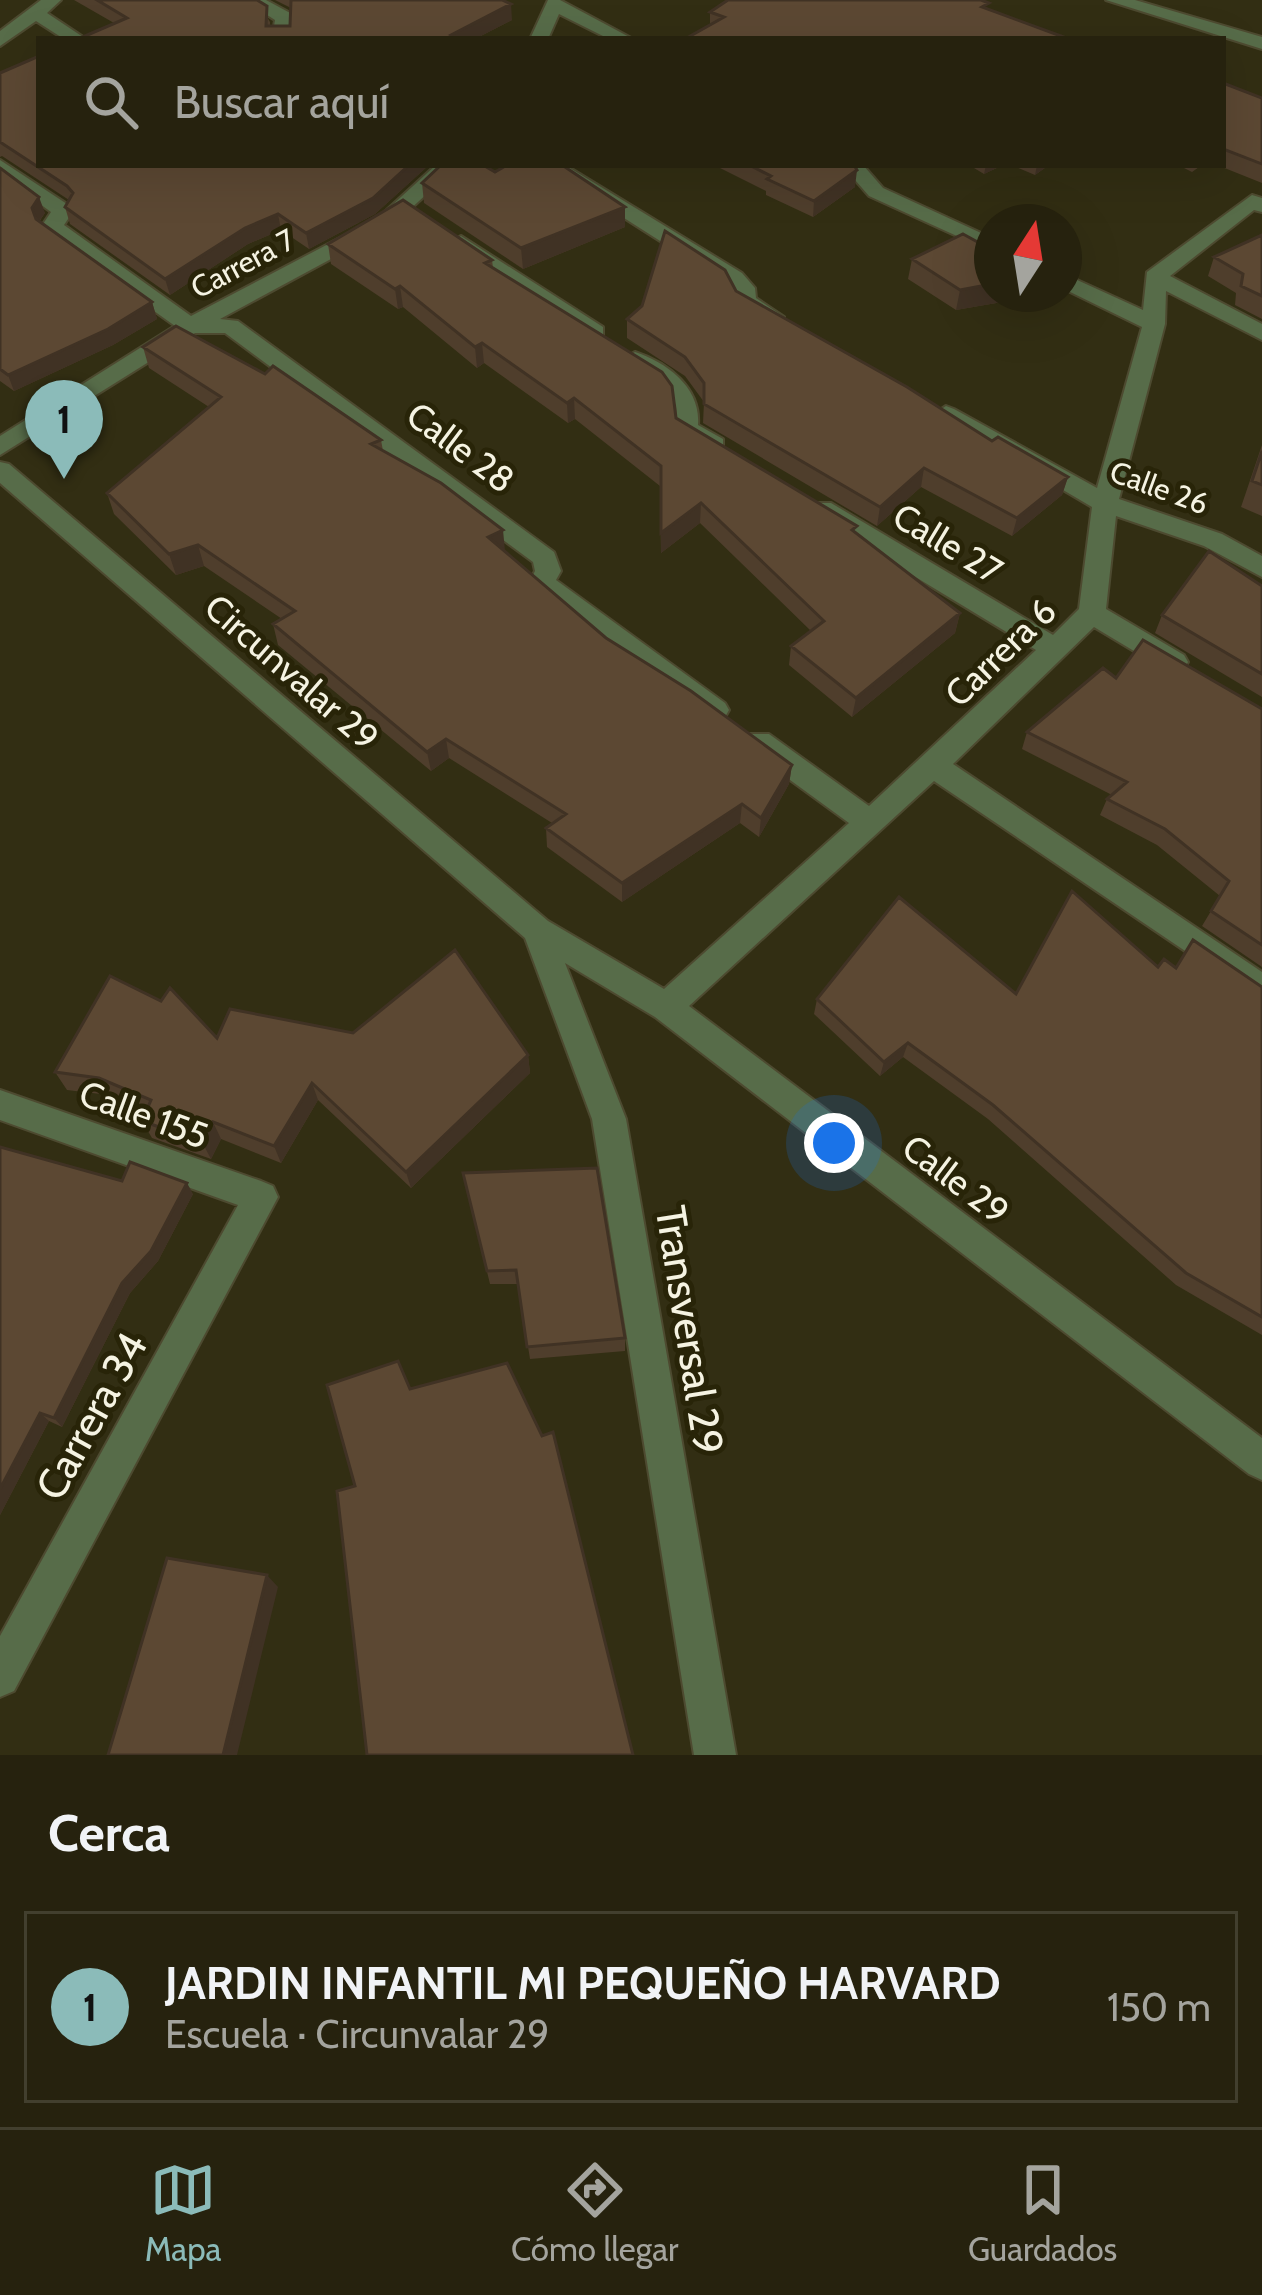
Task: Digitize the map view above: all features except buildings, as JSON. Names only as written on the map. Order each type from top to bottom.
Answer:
[{"type":"street","points":[[254,0],[285,18],[282,36]]},
{"type":"street","points":[[1115,0],[1262,43]]},
{"type":"street","points":[[540,36],[553,2],[618,36]]},
{"type":"street","points":[[0,40],[43,6],[74,36]]},
{"type":"street","name":"Calle 28","points":[[0,166],[63,210],[52,226],[190,326],[230,326],[268,352],[545,558],[548,571],[542,583],[868,821]]},
{"type":"street","name":"Carrera 7","points":[[0,447],[190,326],[385,222],[425,218],[447,168]]},
{"type":"street","points":[[555,168],[734,278],[744,288],[745,302],[805,335]]},
{"type":"street","points":[[855,168],[877,191],[974,238]]},
{"type":"street","points":[[1257,204],[1155,277],[1262,333]]},
{"type":"street","points":[[425,218],[673,384],[688,405],[686,428],[728,453]]},
{"type":"street","name":"Carrera 6","points":[[666,1007],[934,765],[1092,613],[1105,503],[1154,324],[1155,277]]},
{"type":"street","points":[[1082,290],[1154,324]]},
{"type":"street","name":"Calle 26","points":[[925,402],[1105,503],[1213,540],[1262,568]]},
{"type":"street","name":"Circunvalar 29","points":[[0,470],[537,929]]},
{"type":"street","name":"Calle 27","points":[[810,502],[1057,650]]},
{"type":"street","points":[[1092,613],[1205,681]]},
{"type":"street","points":[[934,765],[1262,989]]},
{"type":"street","name":"Calle 29","points":[[537,929],[666,1007],[1262,1461]]},
{"type":"street","name":"Transversal 29","points":[[537,929],[609,1119],[715,1755]]},
{"type":"street","name":"Calle 155","points":[[0,1105],[261,1197]]},
{"type":"street","name":"Carrera 34","points":[[0,1677],[261,1197]]},
{"type":"place","name":"JARDIN INFANTIL MI PEQUEÑO HARVARD","points":[[64,479]]}]
